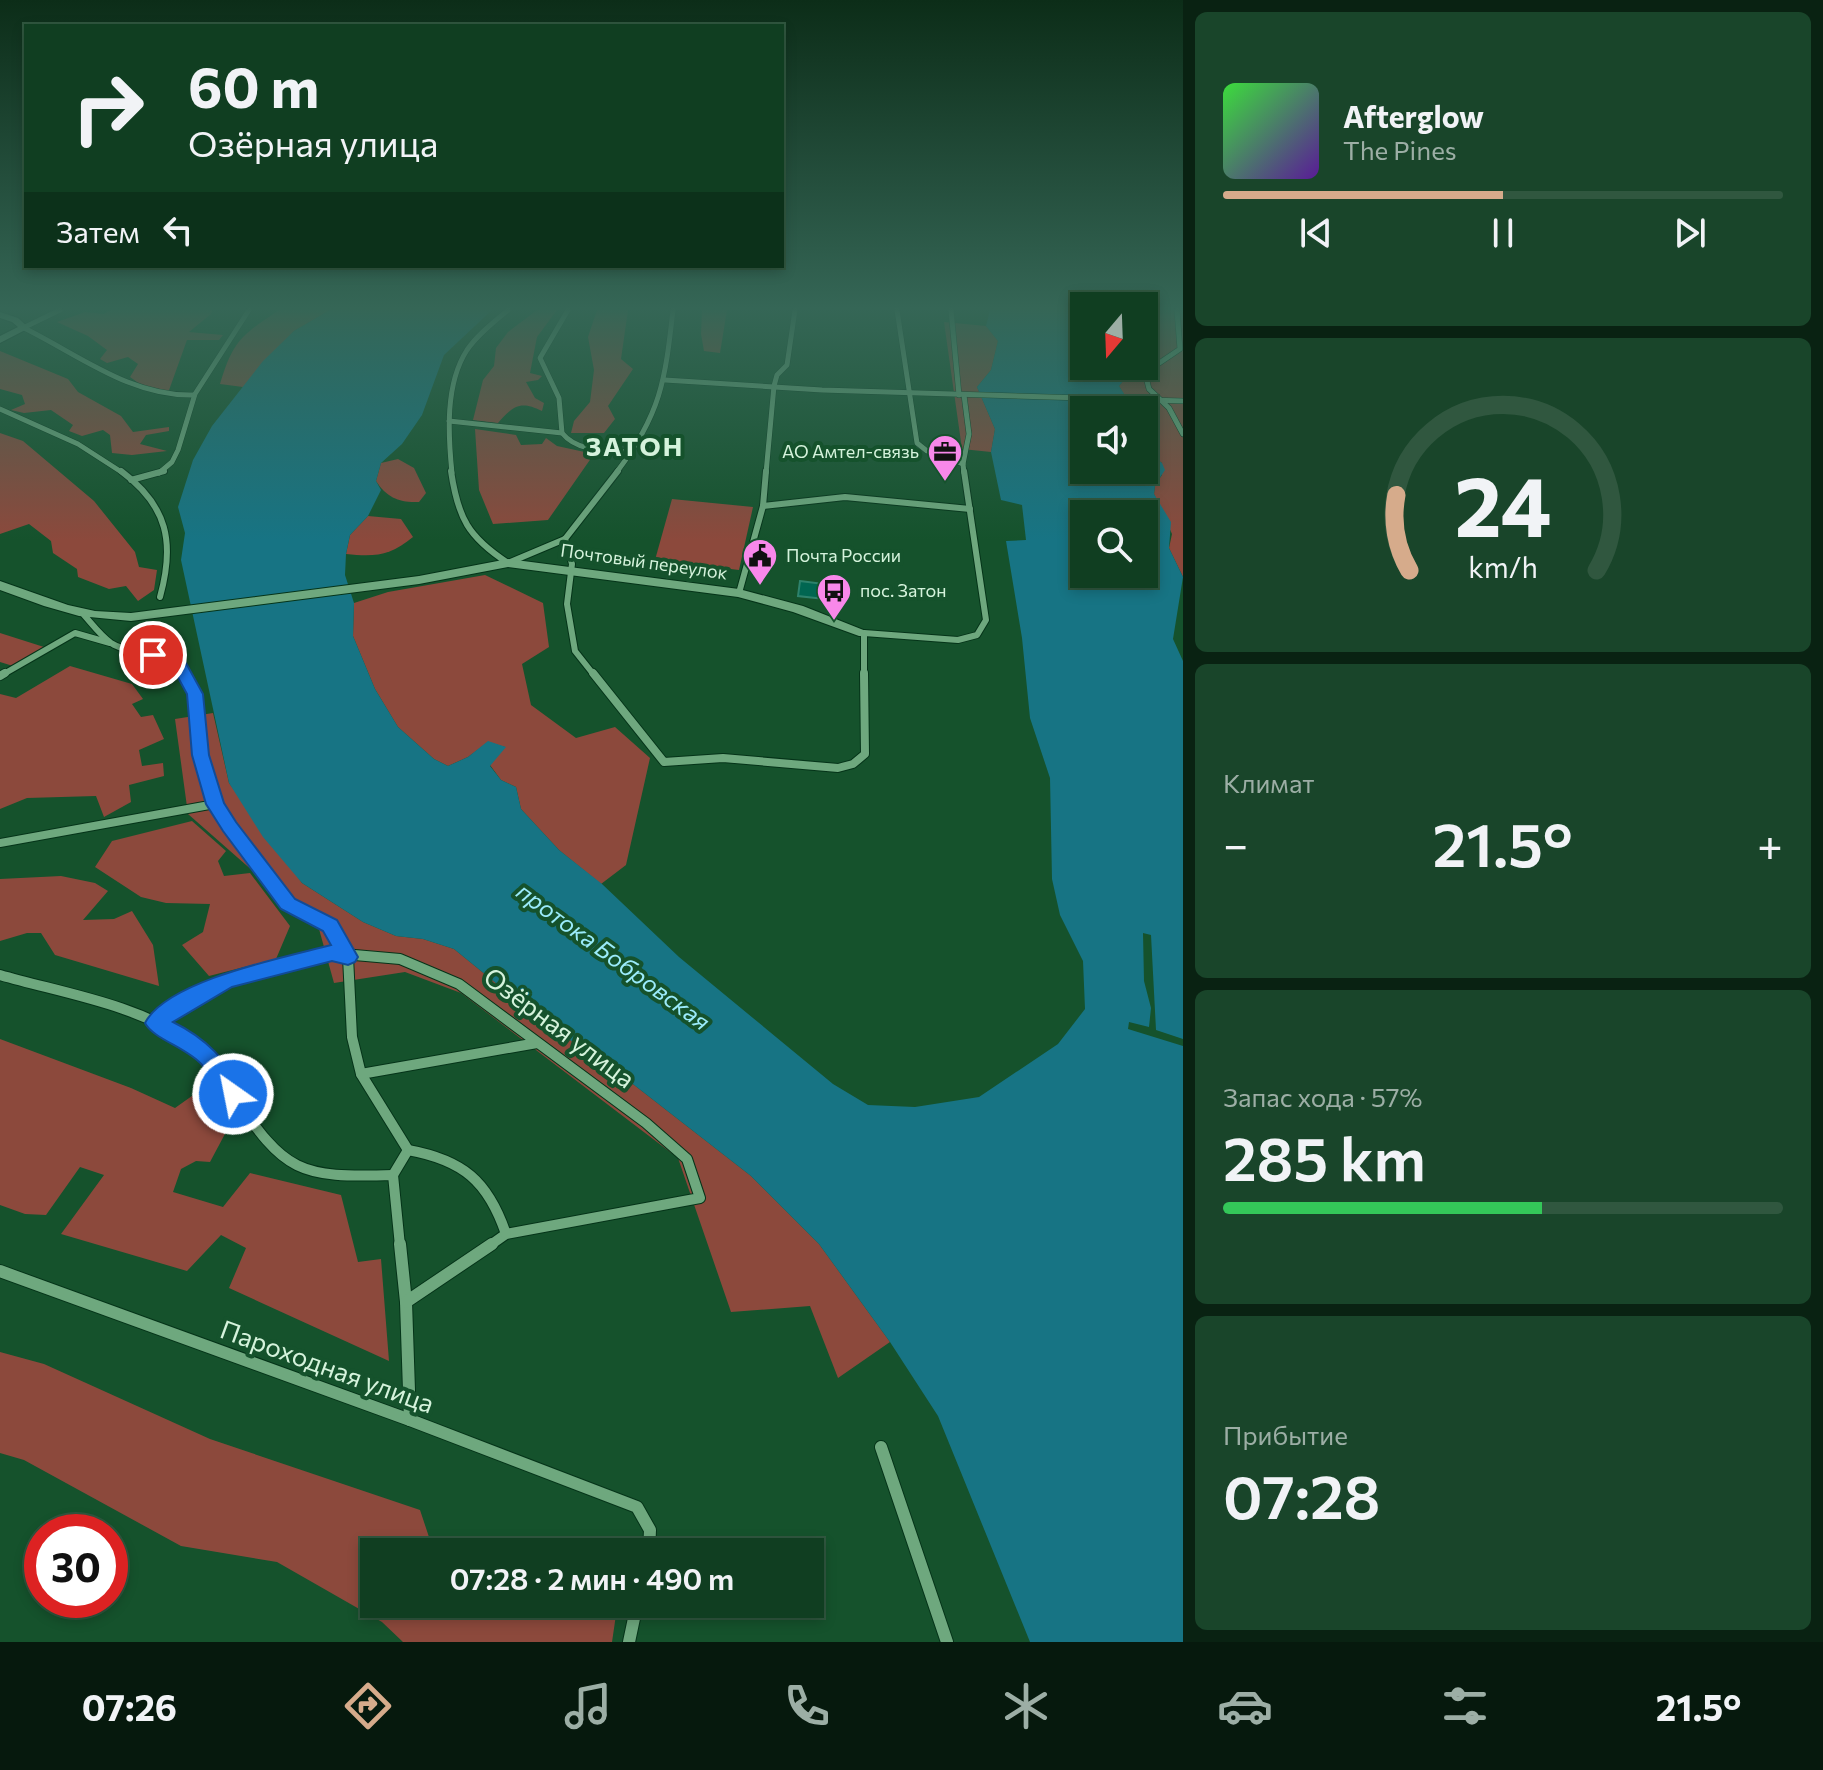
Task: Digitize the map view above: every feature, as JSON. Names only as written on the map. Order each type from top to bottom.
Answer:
[{"type":"street","points":[[137,387],[171,397],[194,395]]},
{"type":"street","points":[[131,480],[153,478],[169,467],[184,437],[194,395],[200,387]]},
{"type":"street","points":[[456,387],[449,421],[452,478],[460,507],[474,540],[508,563],[565,539],[632,452],[656,408],[663,387]]},
{"type":"street","points":[[554,387],[559,398],[562,433],[568,441],[632,452]]},
{"type":"street","points":[[739,593],[763,506],[774,387]]},
{"type":"street","points":[[788,387],[1183,401]]},
{"type":"street","points":[[908,387],[920,447],[963,464]]},
{"type":"street","points":[[565,539],[572,572],[567,604],[575,651],[664,762],[723,758],[838,768],[861,760],[865,754],[864,633],[970,639],[983,628],[986,620],[963,464],[969,434],[961,387]]},
{"type":"street","points":[[1148,387],[1169,408],[1183,434]]},
{"type":"street","points":[[2,411],[91,449],[150,498],[165,523],[170,549],[160,597]]},
{"type":"street","points":[[449,421],[562,433]]},
{"type":"street","points":[[763,506],[845,497],[970,509]]},
{"type":"street","name":"Почтовый переулок","points":[[84,615],[131,617],[376,585],[508,563],[739,593],[798,609],[864,633]]},
{"type":"street","points":[[0,585],[84,615],[112,644]]},
{"type":"street","points":[[0,676],[75,633],[161,658],[180,667],[195,694],[200,755],[215,804],[253,861],[288,904],[330,926],[348,957],[352,1037],[361,1074],[408,1150],[438,1156],[469,1172],[498,1207],[506,1234],[406,1302]]},
{"type":"street","points":[[0,843],[215,804]]},
{"type":"street","name":"Озёрная улица","points":[[156,1023],[181,1004],[226,980],[332,953],[348,957],[400,959],[459,984],[646,1123],[687,1159],[700,1198],[506,1234]]},
{"type":"street","points":[[0,975],[156,1023],[187,1039],[209,1058],[264,1143],[285,1163],[332,1177],[393,1175]]},
{"type":"street","points":[[361,1074],[537,1043]]},
{"type":"street","points":[[408,1150],[393,1175],[406,1302],[410,1420]]},
{"type":"street","name":"Пароходная улица","points":[[0,1271],[410,1420],[637,1507],[650,1530],[650,1538]]},
{"type":"street","points":[[881,1447],[947,1642]]},
{"type":"street","points":[[629,1642],[634,1618]]},
{"type":"shaded area","points":[[74,387],[121,416],[133,432],[169,427],[169,431],[146,435],[140,444],[167,451],[132,455],[112,453],[110,435],[103,430],[82,436],[69,431],[73,425],[51,410],[24,413],[11,410],[25,404],[22,395],[0,389]]},
{"type":"shaded area","points":[[143,387],[170,387],[168,393]]},
{"type":"shaded area","points":[[481,387],[529,387],[535,398],[544,403],[542,411],[517,406],[498,423],[473,420]]},
{"type":"shaded area","points":[[592,387],[621,387],[608,406],[615,419],[604,433],[571,433],[574,421],[590,402]]},
{"type":"shaded area","points":[[953,387],[977,387],[995,429],[991,452],[962,449]]},
{"type":"shaded area","points":[[1119,387],[1183,387],[1183,577],[1169,548],[1172,534],[1154,494],[1155,485],[1162,475],[1162,463],[1158,460],[1158,396],[1125,396]]},
{"type":"shaded area","points":[[475,429],[516,435],[521,445],[542,444],[546,438],[557,446],[594,454],[548,520],[493,524],[479,490]]},
{"type":"shaded area","points":[[0,433],[23,441],[94,501],[135,552],[139,567],[157,570],[154,590],[138,601],[126,586],[109,589],[78,577],[77,569],[53,553],[51,541],[29,524],[0,534]]},
{"type":"shaded area","points":[[398,459],[414,468],[426,493],[419,502],[394,498],[376,481],[381,463]]},
{"type":"shaded area","points":[[672,499],[753,507],[739,570],[655,560]]},
{"type":"shaded area","points":[[368,516],[401,519],[413,537],[382,554],[346,554],[350,535]]},
{"type":"shaded area","points":[[485,575],[543,603],[549,647],[522,664],[531,705],[576,738],[615,727],[650,758],[626,865],[601,884],[559,850],[521,809],[516,787],[501,780],[490,765],[505,747],[488,742],[468,757],[448,766],[434,759],[398,727],[375,689],[353,636],[354,603],[388,592]]},
{"type":"shaded area","points":[[0,633],[44,647],[13,666],[0,662]]},
{"type":"shaded area","points":[[70,666],[132,684],[143,699],[132,704],[141,717],[153,715],[164,739],[139,750],[142,766],[163,763],[164,776],[129,785],[131,802],[104,817],[96,796],[27,798],[0,809],[0,694],[16,698]]},
{"type":"shaded area","points":[[213,713],[229,783],[302,883],[363,922],[396,936],[423,939],[454,949],[540,1019],[629,1081],[751,1176],[819,1244],[890,1342],[838,1378],[810,1306],[731,1312],[678,1158],[461,993],[405,972],[334,983],[319,929],[188,814],[175,719]]},
{"type":"shaded area","points":[[192,821],[226,851],[218,861],[224,876],[250,873],[290,926],[276,959],[209,976],[182,945],[203,932],[210,904],[166,903],[141,897],[95,867],[112,841]]},
{"type":"shaded area","points":[[61,876],[95,883],[108,891],[83,920],[114,919],[132,911],[153,945],[159,986],[55,955],[41,933],[27,933],[0,941],[0,879]]},
{"type":"shaded area","points":[[0,1039],[131,1088],[175,1108],[206,1086],[226,1132],[210,1162],[196,1161],[181,1169],[173,1192],[223,1207],[250,1173],[341,1195],[358,1262],[381,1259],[389,1361],[229,1288],[246,1248],[221,1235],[187,1271],[61,1234],[104,1175],[80,1167],[46,1215],[25,1214],[0,1205]]},
{"type":"shaded area","points":[[0,1352],[44,1364],[210,1439],[420,1510],[429,1538],[360,1538],[360,1609],[277,1562],[181,1546],[128,1517],[128,1514],[123,1514],[24,1460],[0,1453]]},
{"type":"shaded area","points":[[375,1618],[616,1618],[612,1642],[403,1642]]},
{"type":"water","name":"протока Бобровская","points":[[243,387],[432,387],[422,415],[402,444],[381,463],[376,481],[381,490],[368,516],[350,535],[346,554],[345,575],[354,603],[353,636],[375,689],[398,727],[434,759],[448,766],[468,757],[488,741],[506,747],[490,766],[501,780],[516,787],[521,809],[559,850],[602,884],[679,957],[833,1084],[868,1105],[915,1107],[979,1097],[1058,1044],[1085,1009],[1083,961],[1060,915],[1052,879],[1050,778],[1030,718],[1022,638],[1006,541],[1026,540],[1022,505],[1001,500],[991,452],[995,429],[977,387],[1119,387],[1125,396],[1070,396],[1070,484],[1156,484],[1154,494],[1158,500],[1070,500],[1070,588],[1158,588],[1158,501],[1171,522],[1169,548],[1183,577],[1173,639],[1183,661],[1183,1642],[1030,1642],[938,1416],[890,1342],[819,1244],[751,1176],[629,1081],[540,1019],[454,949],[423,939],[396,936],[363,922],[302,883],[263,837],[229,783],[181,560],[185,533],[178,507],[193,460],[212,426]]},
{"type":"water","points":[[1158,460],[1165,470],[1158,480]]},
{"type":"pier","points":[[1143,933],[1151,935],[1156,1030],[1183,1039],[1183,1046],[1128,1029],[1129,1022],[1149,1027],[1151,1008],[1144,981]]},
{"type":"building","points":[[800,581],[840,586],[839,597],[833,596],[833,600],[798,596]]},
{"type":"place","name":"АО Амтел-связь","points":[[945,483]]},
{"type":"place","name":"Почта России","points":[[760,587]]},
{"type":"place","name":"пос. Затон","points":[[834,622]]},
{"type":"district","name":"ЗАТОН","points":[[635,447]]},
{"type":"route","points":[[153,655],[180,667],[195,694],[200,755],[215,804],[229,827],[288,904],[330,926],[348,957],[332,953],[226,980],[181,1004],[156,1023],[187,1039],[209,1058],[233,1094]]}]
